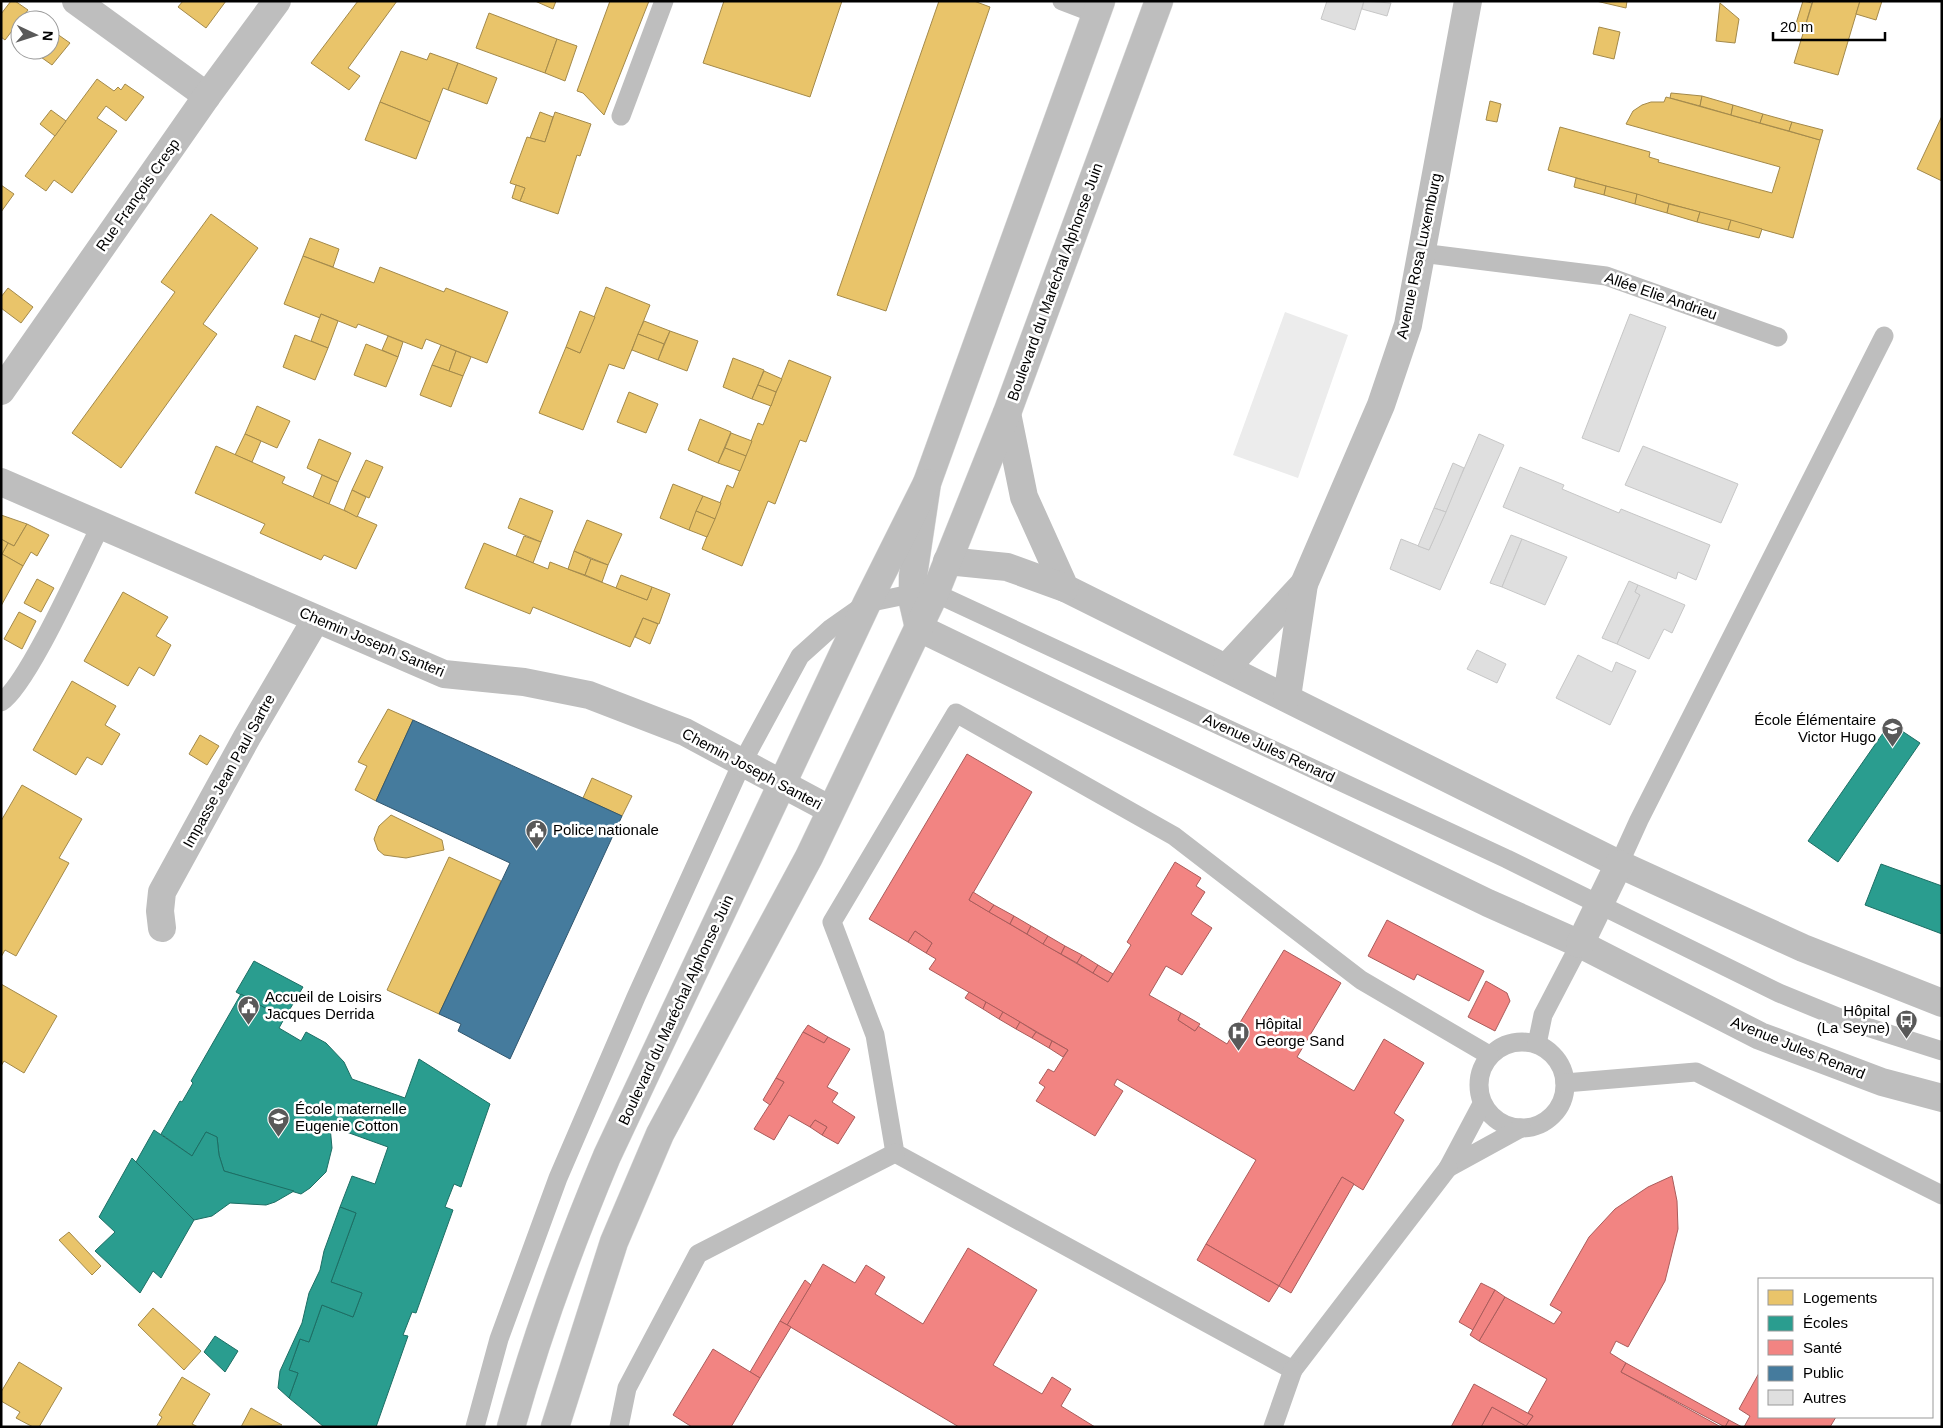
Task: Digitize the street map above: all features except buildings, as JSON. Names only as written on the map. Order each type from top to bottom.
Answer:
[{"type":"street","points":[[76,1],[207,96]]},
{"type":"street","name":"Rue François Cresp","points":[[1,391],[207,96],[276,1]]},
{"type":"street","name":"Boulevard du Maréchal Alphonse Juin","points":[[925,573],[1007,413],[1159,1]]},
{"type":"street","name":"Avenue Rosa Luxemburg","points":[[1288,697],[1304,584],[1381,405],[1408,325],[1468,1]]},
{"type":"street","name":"Boulevard du Maréchal Alphonse Juin","points":[[511,1427],[525,1378],[576,1229],[607,1156],[867,603],[926,483],[1098,8]]},
{"type":"street","points":[[1007,413],[1024,496],[1065,588]]},
{"type":"street","name":"Chemin Joseph Santeri","points":[[1,482],[444,674],[524,682],[589,694],[685,732],[831,810]]},
{"type":"street","name":"Boulevard du Maréchal Alphonse Juin","points":[[555,1427],[614,1242],[660,1134],[743,982],[831,810],[919,628],[925,573],[926,483]]},
{"type":"street","points":[[867,603],[925,573],[1007,567],[1065,588],[1288,697],[1619,864],[1803,948],[1942,1003]]},
{"type":"street","name":"Avenue Rosa Luxemburg","points":[[1227,667],[1304,584]]},
{"type":"street","name":"Impasse Jean Paul Sartre","points":[[162,928],[160,911],[162,892],[247,737],[316,619]]},
{"type":"street","name":"Avenue Jules Renard","points":[[919,628],[1500,908],[1580,944],[1760,1036],[1882,1082],[1942,1098]]},
{"type":"street","points":[[1580,944],[1619,864]]},
{"type":"lane","points":[[620,116],[664,1]]},
{"type":"lane","points":[[1062,1],[1098,8]]},
{"type":"lane","name":"Allée Elie Andrieu","points":[[1421,253],[1606,276],[1778,337]]},
{"type":"lane","points":[[1619,864],[1639,820],[1884,336]]},
{"type":"lane","points":[[1,702],[13,692],[42,642],[101,525]]},
{"type":"lane","name":"Avenue Jules Renard","points":[[925,573],[1779,993],[1845,1020],[1942,1051]]},
{"type":"lane","points":[[475,1427],[499,1339],[558,1178],[636,997],[742,763],[800,656],[830,629],[867,603]]},
{"type":"lane","points":[[895,1152],[875,1035],[832,922],[956,713],[1174,836],[1361,980],[1489,1055]]},
{"type":"lane","points":[[1537,1044],[1543,1015],[1580,944]]},
{"type":"lane","points":[[1448,1168],[1521,1128],[1535,1126],[1547,1120],[1557,1110],[1563,1097],[1565,1083],[1563,1071],[1557,1060],[1548,1050],[1537,1044],[1525,1041],[1512,1042],[1499,1047],[1489,1055],[1482,1066],[1478,1078],[1482,1104],[1489,1114],[1498,1122],[1521,1128]]},
{"type":"lane","points":[[1565,1083],[1696,1072],[1942,1195]]},
{"type":"lane","points":[[1273,1427],[1293,1370],[1448,1168],[1482,1104]]},
{"type":"lane","points":[[895,1152],[1293,1370]]},
{"type":"lane","points":[[619,1427],[627,1388],[698,1254],[895,1152]]},
{"type":"shaded area","points":[[1285,312],[1348,335],[1298,478],[1233,455]]},
{"type":"place","name":"École Élémentaire Victor Hugo","points":[[1892,748]]},
{"type":"place","name":"Police nationale","points":[[537,849]]},
{"type":"place","name":"Accueil de Loisirs Jacques Derrida","points":[[249,1025]]},
{"type":"place","name":"Hôpital (La Seyne)","points":[[1906,1039]]},
{"type":"place","name":"Hôpital George Sand","points":[[1239,1052]]},
{"type":"place","name":"École maternelle Eugenie Cotton","points":[[279,1137]]}]
